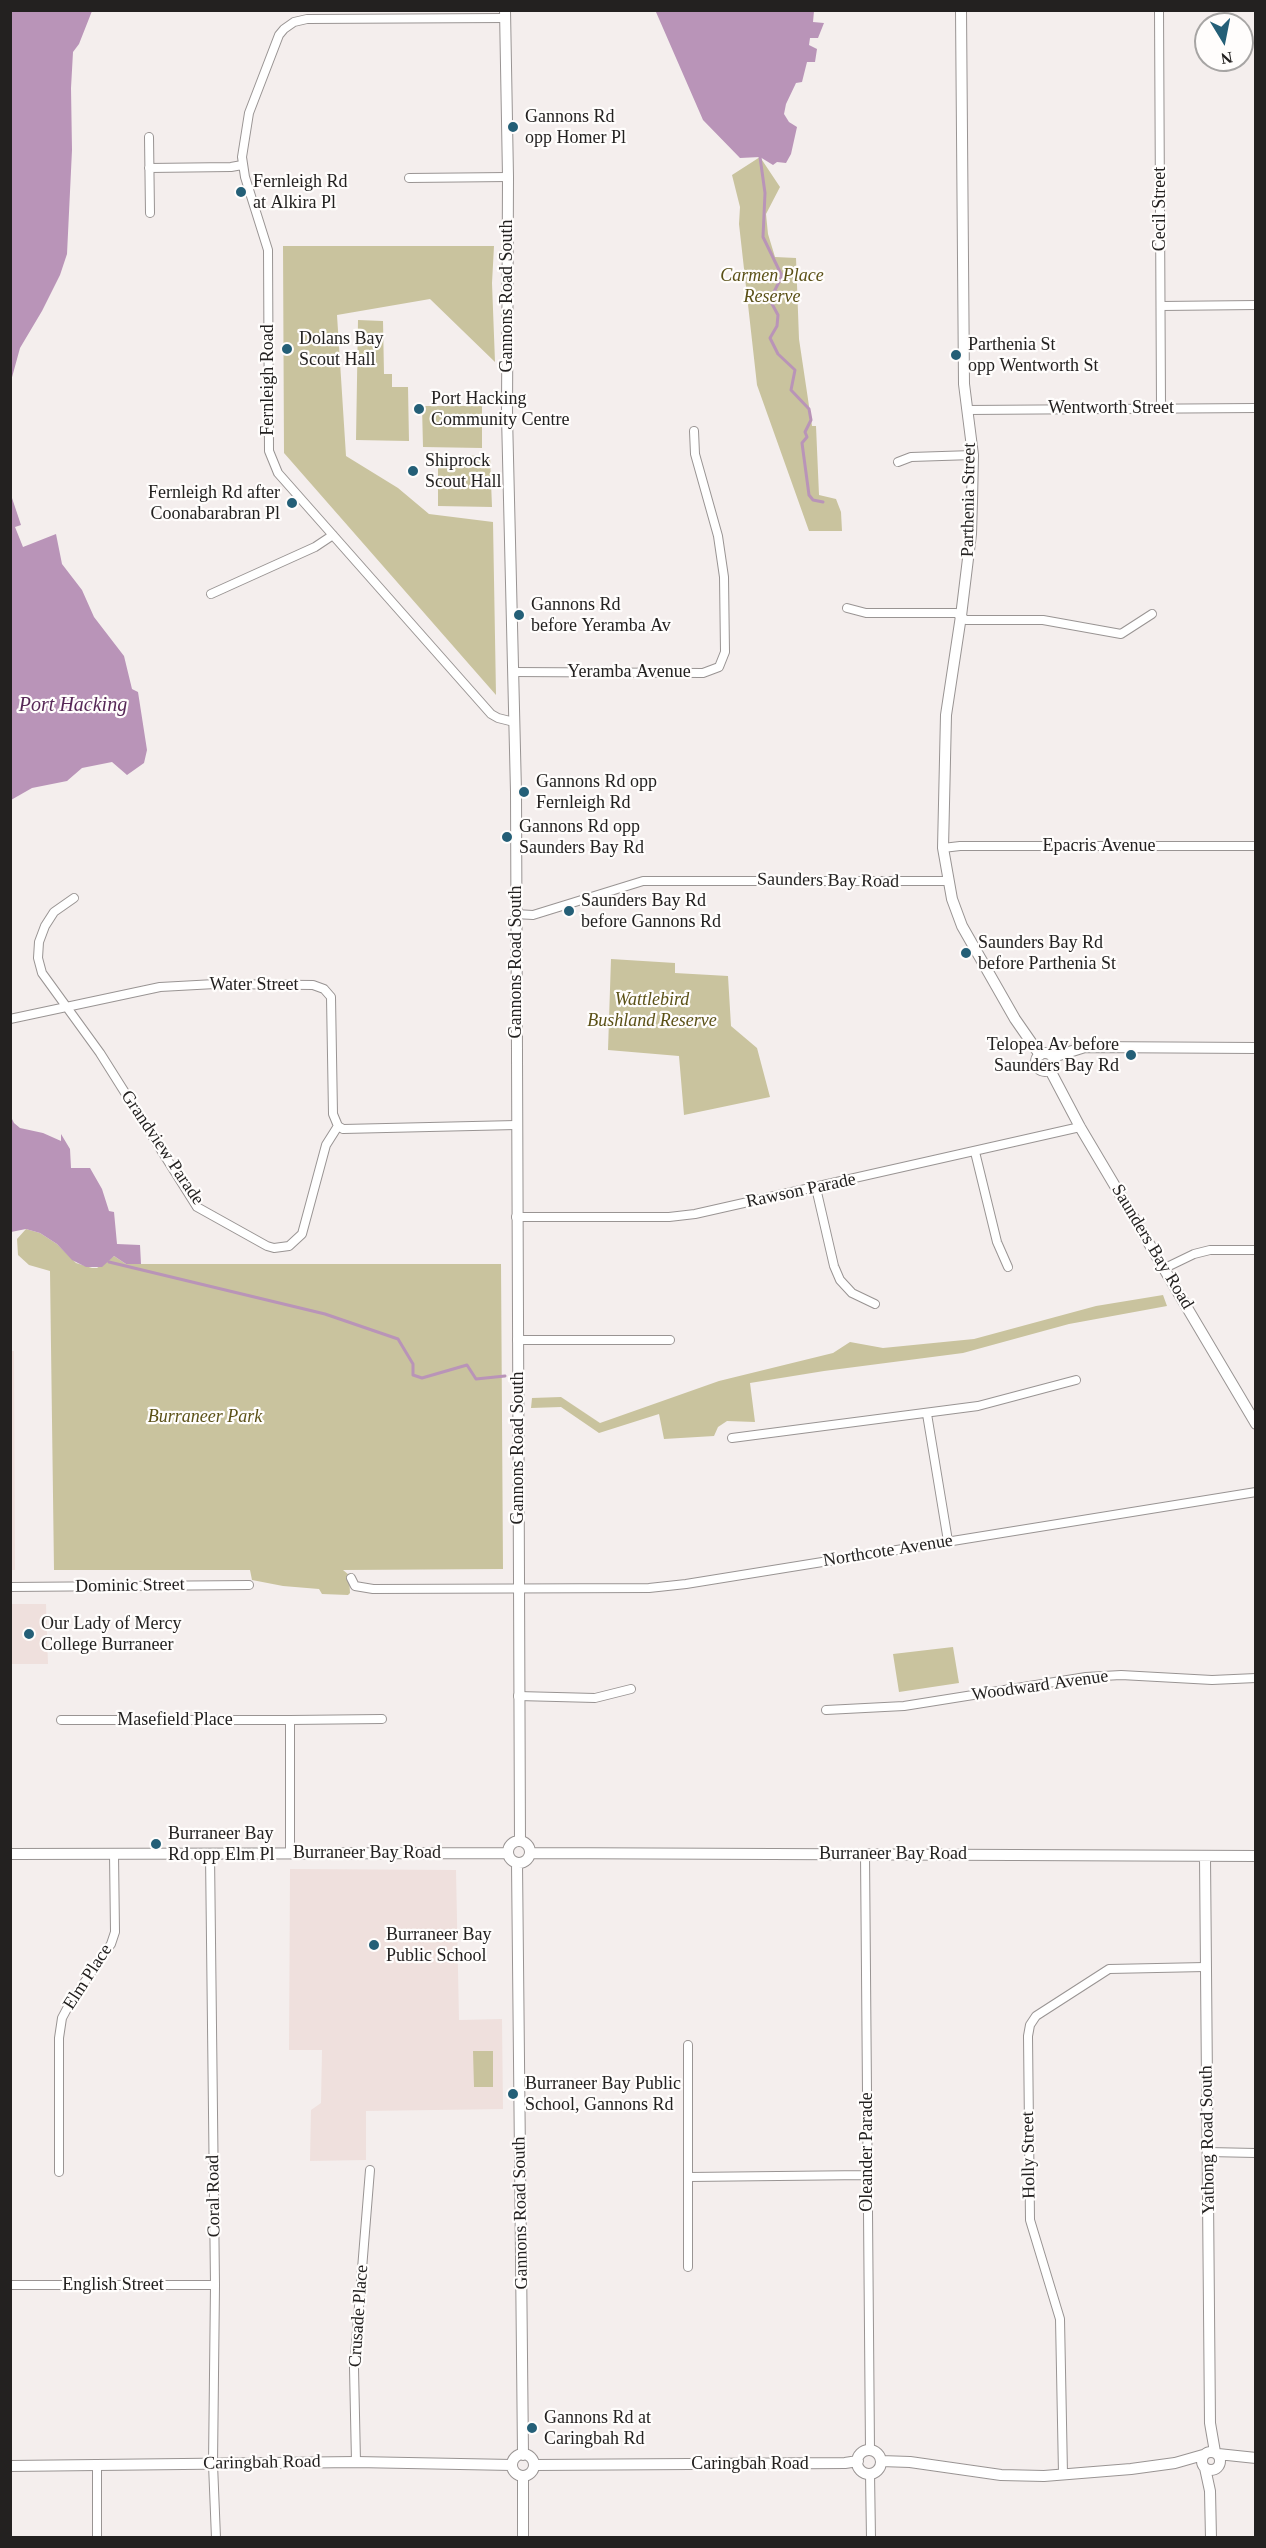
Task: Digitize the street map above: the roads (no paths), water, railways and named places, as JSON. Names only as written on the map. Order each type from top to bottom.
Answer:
[{"type":"street","name":"Parthenia Street","points":[[948,881],[943,848],[946,715],[971,534],[973,455],[964,384],[961,10]]},
{"type":"street","name":"Cecil Street","points":[[1159,10],[1161,407]]},
{"type":"street","name":"Fernleigh Road","points":[[505,14],[307,19],[288,22],[279,35],[249,112],[242,149],[242,165],[268,250],[267,410],[271,459],[283,480],[492,714],[514,722]]},
{"type":"street","name":"Gannons Road South","points":[[505,14],[508,177],[507,416],[516,792],[520,1841]]},
{"type":"street","points":[[149,137],[150,213]]},
{"type":"street","points":[[149,168],[242,165]]},
{"type":"street","points":[[409,177],[508,177]]},
{"type":"street","points":[[1161,306],[1256,305]]},
{"type":"street","name":"Wentworth Street","points":[[967,410],[1256,408]]},
{"type":"street","name":"Yeramba Avenue","points":[[513,672],[703,673],[719,667],[725,652],[724,577],[718,536],[695,454],[694,431]]},
{"type":"street","points":[[898,462],[911,457],[973,455]]},
{"type":"street","points":[[211,594],[315,547],[333,535]]},
{"type":"street","points":[[847,608],[866,613],[956,613],[966,620],[1044,620],[1121,634],[1152,614]]},
{"type":"street","name":"Epacris Avenue","points":[[943,848],[960,846],[1256,846]]},
{"type":"street","name":"Saunders Bay Road","points":[[515,914],[533,915],[643,881],[948,881]]},
{"type":"street","points":[[948,881],[956,912],[977,955],[1015,1019],[1040,1055]]},
{"type":"street","name":"Grandview Parade","points":[[74,898],[54,912],[45,926],[39,942],[38,958],[42,973],[69,1008],[197,1207],[267,1246],[274,1248],[289,1246],[302,1234],[326,1145],[338,1126]]},
{"type":"street","name":"Water Street","points":[[10,1019],[69,1008],[142,990],[178,985],[313,985],[324,989],[331,998],[333,1114],[338,1126]]},
{"type":"street","points":[[1053,1057],[1054,1066],[1050,1070],[1044,1071],[1038,1068],[1036,1059],[1040,1055],[1046,1053],[1053,1057],[1085,1047],[1256,1048]]},
{"type":"street","name":"Saunders Bay Road","points":[[1050,1070],[1080,1126],[1256,1424]]},
{"type":"street","points":[[338,1126],[343,1129],[516,1125]]},
{"type":"street","name":"Rawson Parade","points":[[516,1217],[678,1216],[816,1188],[1080,1126]]},
{"type":"street","points":[[975,1152],[997,1242],[1008,1267]]},
{"type":"street","points":[[816,1188],[834,1266],[840,1280],[852,1293],[875,1304]]},
{"type":"street","points":[[1165,1268],[1194,1254],[1210,1250],[1256,1250]]},
{"type":"street","points":[[517,1340],[670,1340]]},
{"type":"street","points":[[732,1438],[927,1414],[988,1404],[1076,1380]]},
{"type":"street","points":[[927,1414],[948,1541]]},
{"type":"street","name":"Northcote Avenue","points":[[519,1589],[649,1588],[686,1584],[1256,1492]]},
{"type":"street","name":"Dominic Street","points":[[10,1587],[249,1585]]},
{"type":"street","points":[[353,1586],[373,1589],[519,1589]]},
{"type":"street","name":"Woodward Avenue","points":[[826,1710],[904,1706],[1086,1677],[1121,1675],[1212,1680],[1256,1678]]},
{"type":"street","points":[[518,1696],[589,1698],[631,1689]]},
{"type":"street","name":"Masefield Place","points":[[61,1720],[382,1719]]},
{"type":"street","points":[[290,1720],[290,1854]]},
{"type":"street","points":[[520,1841],[526,1844],[530,1853],[527,1859],[518,1863],[511,1860],[508,1853],[510,1846],[520,1841]]},
{"type":"street","name":"Burraneer Bay Road","points":[[10,1854],[508,1853]]},
{"type":"street","name":"Burraneer Bay Road","points":[[530,1853],[1256,1856]]},
{"type":"street","name":"Elm Place","points":[[59,2172],[58,2038],[62,2018],[70,2003],[111,1944],[115,1932],[114,1854]]},
{"type":"street","name":"Coral Road","points":[[210,1854],[215,2285],[213,2464],[216,2538]]},
{"type":"street","name":"Oleander Parade","points":[[866,1854],[870,2450]]},
{"type":"street","name":"Yathong Road South","points":[[1205,1857],[1210,2423],[1214,2484],[1210,2491],[1211,2538]]},
{"type":"street","name":"Gannons Road South","points":[[518,1863],[523,2455]]},
{"type":"street","name":"Holly Street","points":[[1063,2474],[1060,2319],[1030,2220],[1028,2036],[1030,2025],[1036,2016],[1109,1969],[1205,1967]]},
{"type":"street","points":[[688,2045],[688,2267]]},
{"type":"street","points":[[1208,2152],[1256,2153]]},
{"type":"street","name":"Crusade Place","points":[[356,2462],[354,2368],[370,2170]]},
{"type":"street","points":[[689,2177],[867,2175]]},
{"type":"street","name":"English Street","points":[[10,2285],[215,2285]]},
{"type":"street","points":[[870,2450],[878,2454],[881,2462],[878,2469],[870,2473],[861,2470],[858,2461],[861,2454],[870,2450]]},
{"type":"street","points":[[523,2455],[532,2459],[534,2464],[532,2471],[523,2476],[517,2474],[513,2465],[515,2459],[523,2455]]},
{"type":"street","points":[[881,2462],[910,2462],[1001,2475],[1094,2473],[1175,2463],[1178,2465],[1245,2455],[1251,2458]]},
{"type":"street","name":"Caringbah Road","points":[[534,2464],[845,2463],[858,2461]]},
{"type":"street","name":"Caringbah Road","points":[[10,2466],[356,2462],[513,2465]]},
{"type":"street","points":[[97,2538],[98,2464]]},
{"type":"street","points":[[870,2473],[871,2538]]},
{"type":"street","points":[[523,2476],[523,2538]]},
{"type":"water","points":[[11,10],[92,11],[79,44],[73,52],[72,150],[67,254],[60,275],[42,311],[20,348],[11,381]]},
{"type":"water","points":[[814,11],[813,22],[824,23],[818,38],[810,38],[809,45],[817,49],[815,62],[807,62],[802,82],[796,83],[786,104],[784,114],[789,122],[797,127],[791,154],[786,163],[777,162],[773,165],[760,157],[740,158],[703,120],[656,12]]},
{"type":"water","name":"Port Hacking","points":[[11,495],[21,525],[15,527],[23,547],[56,534],[62,564],[82,590],[94,617],[124,656],[132,689],[138,692],[147,750],[144,763],[127,775],[112,762],[82,768],[67,781],[32,788],[11,800]]},
{"type":"water","points":[[10,1115],[20,1128],[43,1133],[61,1141],[61,1134],[70,1149],[71,1168],[90,1168],[102,1189],[109,1211],[114,1212],[117,1244],[140,1245],[141,1264],[126,1264],[114,1256],[102,1267],[86,1267],[72,1260],[57,1244],[40,1233],[26,1229],[11,1232]]},
{"type":"waterway","points":[[760,157],[765,193],[763,237],[782,276],[771,302],[778,315],[777,326],[770,338],[778,354],[795,370],[791,390],[809,409],[811,420],[805,432],[807,437],[802,443],[809,495],[813,500],[823,502]]},
{"type":"waterway","points":[[109,1262],[325,1314],[398,1339],[413,1364],[413,1375],[422,1378],[467,1365],[476,1379],[505,1376]]},
{"type":"place","name":"Gannons Rd opp Homer Pl","points":[[513,127]]},
{"type":"place","name":"Fernleigh Rd at Alkira Pl","points":[[241,192]]},
{"type":"place","name":"Dolans Bay Scout Hall","points":[[287,349]]},
{"type":"place","name":"Parthenia St opp Wentworth St","points":[[956,355]]},
{"type":"place","name":"Port Hacking Community Centre","points":[[419,409]]},
{"type":"place","name":"Shiprock Scout Hall","points":[[413,471]]},
{"type":"place","name":"Fernleigh Rd after Coonabarabran Pl","points":[[292,503]]},
{"type":"place","name":"Gannons Rd before Yeramba Av","points":[[519,615]]},
{"type":"place","name":"Gannons Rd opp Fernleigh Rd","points":[[524,792]]},
{"type":"place","name":"Gannons Rd opp Saunders Bay Rd","points":[[507,837]]},
{"type":"place","name":"Saunders Bay Rd before Gannons Rd","points":[[569,911]]},
{"type":"place","name":"Saunders Bay Rd before Parthenia St","points":[[966,953]]},
{"type":"place","name":"Telopea Av before Saunders Bay Rd","points":[[1131,1055]]},
{"type":"place","name":"Our Lady of Mercy College Burraneer","points":[[29,1634]]},
{"type":"place","name":"Burraneer Bay Rd opp Elm Pl","points":[[156,1844]]},
{"type":"place","name":"Burraneer Bay Public School","points":[[374,1945]]},
{"type":"place","name":"Burraneer Bay Public School, Gannons Rd","points":[[513,2094]]},
{"type":"place","name":"Gannons Rd at Caringbah Rd","points":[[532,2428]]},
{"type":"park label","name":"Carmen Place Reserve","points":[[772,286]]},
{"type":"park label","name":"Wattlebird Bushland Reserve","points":[[652,1010]]},
{"type":"park label","name":"Burraneer Park","points":[[205,1417]]}]
